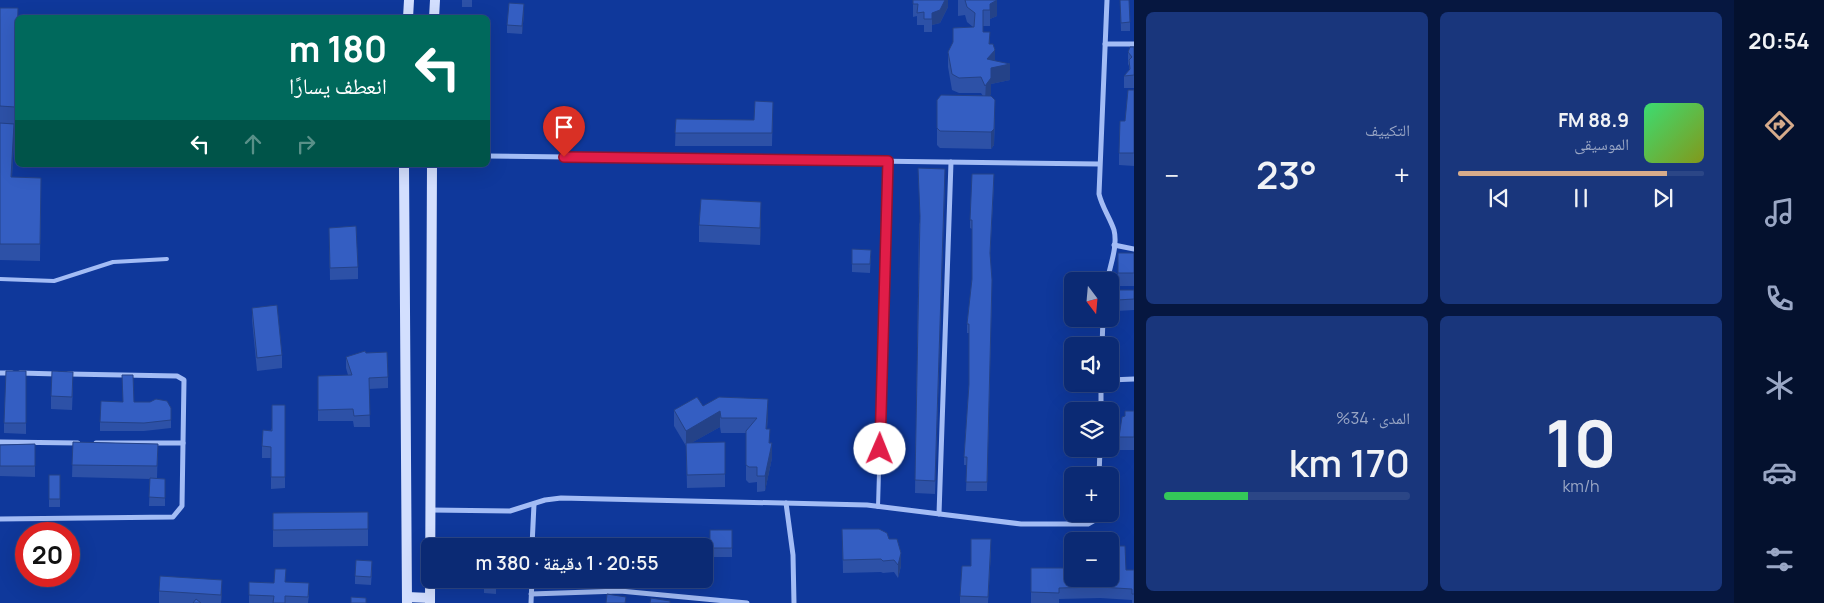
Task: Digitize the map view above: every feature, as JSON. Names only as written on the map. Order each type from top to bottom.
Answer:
[{"type":"main road","points":[[408,15],[409,0]]},
{"type":"main road","points":[[434,15],[435,0]]},
{"type":"main road","points":[[404,167],[407,600],[430,600],[432,167]]},
{"type":"street","points":[[1107,0],[1099,194],[1103,210],[1114,232],[1114,245],[1109,272]]},
{"type":"street","points":[[1105,44],[1134,44]]},
{"type":"street","points":[[490,156],[1099,164]]},
{"type":"street","points":[[939,514],[951,162]]},
{"type":"street","points":[[1114,245],[1134,249]]},
{"type":"street","points":[[0,373],[177,376],[184,380],[182,506],[178,514],[173,517],[0,519]]},
{"type":"street","points":[[1119,380],[1134,379]]},
{"type":"street","points":[[0,442],[183,443]]},
{"type":"street","points":[[430,510],[510,511],[561,498],[878,507],[1022,524],[1088,524],[1092,522]]},
{"type":"street","points":[[786,503],[793,555],[794,603]]},
{"type":"street","points":[[532,538],[534,504]]},
{"type":"street","points":[[531,588],[531,603]]},
{"type":"street","points":[[531,594],[620,591],[747,603]]},
{"type":"street","points":[[678,597],[678,603]]},
{"type":"lane","points":[[878,507],[888,161]]},
{"type":"lane","points":[[0,279],[54,281],[113,262],[167,259]]},
{"type":"building","points":[[913,0],[945,0],[940,10],[932,13],[932,19],[924,19],[924,12],[917,13],[918,4],[913,4]]},
{"type":"building","points":[[965,0],[997,0],[990,4],[990,10],[983,10],[983,32],[990,32],[989,44],[993,44],[995,50],[987,59],[1010,64],[991,68],[991,78],[985,86],[981,77],[959,78],[952,74],[948,52],[953,42],[953,28],[974,27],[975,13],[967,7]]},
{"type":"building","points":[[1120,0],[1129,0],[1130,22],[1121,23]]},
{"type":"building","points":[[509,3],[524,4],[522,26],[507,25]]},
{"type":"building","points":[[0,8],[18,8],[18,15],[15,15],[15,107],[0,106]]},
{"type":"building","points":[[1130,47],[1134,47],[1134,75],[1124,76],[1130,69],[1129,60],[1132,57],[1128,52]]},
{"type":"building","points":[[1128,90],[1134,90],[1134,153],[1119,153],[1120,121],[1125,121]]},
{"type":"building","points":[[941,95],[991,96],[995,100],[994,129],[991,132],[940,131],[937,128],[937,100]]},
{"type":"building","points":[[755,101],[773,102],[772,133],[675,133],[676,119],[754,120]]},
{"type":"building","points":[[0,123],[14,124],[11,177],[41,178],[40,244],[0,244]]},
{"type":"building","points":[[918,168],[945,169],[935,481],[915,480],[920,216]]},
{"type":"building","points":[[972,174],[994,174],[990,253],[992,280],[987,482],[966,482],[967,457],[964,457],[969,384],[969,324],[967,324],[972,279],[972,220],[970,220]]},
{"type":"building","points":[[701,199],[761,202],[760,228],[699,225]]},
{"type":"building","points":[[356,226],[358,267],[330,268],[329,228]]},
{"type":"building","points":[[852,249],[871,250],[870,264],[852,264]]},
{"type":"building","points":[[1118,253],[1134,253],[1134,273],[1118,272]]},
{"type":"building","points":[[1119,290],[1134,290],[1134,299],[1119,300]]},
{"type":"building","points":[[277,305],[282,355],[257,358],[252,308]]},
{"type":"building","points":[[365,351],[366,353],[387,352],[388,377],[369,378],[370,415],[354,416],[353,409],[318,410],[318,376],[352,375],[346,357]]},
{"type":"building","points":[[6,371],[26,371],[26,423],[4,423]]},
{"type":"building","points":[[52,371],[73,372],[72,397],[51,396]]},
{"type":"building","points":[[122,375],[133,375],[134,402],[150,402],[156,399],[167,401],[171,408],[171,420],[144,423],[100,422],[101,401],[123,402]]},
{"type":"building","points":[[697,397],[703,406],[719,397],[768,399],[766,429],[770,429],[769,443],[772,443],[765,476],[757,476],[757,467],[746,465],[746,431],[757,418],[721,418],[720,411],[686,431],[674,410]]},
{"type":"building","points":[[272,405],[285,405],[285,477],[271,477],[271,447],[262,446],[263,430],[272,431]]},
{"type":"building","points":[[1125,411],[1134,411],[1134,437],[1119,437],[1122,417],[1125,416]]},
{"type":"building","points":[[73,442],[158,444],[157,466],[72,465]]},
{"type":"building","points":[[725,442],[725,474],[687,475],[686,443]]},
{"type":"building","points":[[35,444],[35,466],[0,466],[0,445]]},
{"type":"building","points":[[49,475],[60,475],[60,499],[49,499]]},
{"type":"building","points":[[150,478],[165,479],[165,498],[149,497]]},
{"type":"building","points":[[368,512],[368,529],[273,530],[273,513]]},
{"type":"building","points":[[842,529],[879,529],[887,533],[889,539],[897,539],[901,553],[898,565],[894,560],[843,560]]},
{"type":"building","points":[[710,530],[732,530],[732,548],[713,548],[713,538],[710,538]]},
{"type":"building","points":[[971,539],[991,539],[988,597],[960,596],[962,566],[971,566]]},
{"type":"building","points":[[1119,546],[1125,546],[1126,570],[1134,570],[1134,594],[1132,594],[1132,589],[1100,587],[1119,587]]},
{"type":"building","points":[[356,560],[372,561],[371,577],[355,576]]},
{"type":"building","points":[[1031,568],[1064,568],[1064,587],[1100,587],[1059,588],[1059,593],[1031,592]]},
{"type":"building","points":[[275,569],[286,569],[285,582],[309,583],[308,597],[285,596],[285,603],[273,603],[274,596],[249,595],[249,582],[274,583]]},
{"type":"building","points":[[160,576],[222,580],[221,595],[159,591]]},
{"type":"building","points":[[607,594],[626,597],[625,603],[606,603]]},
{"type":"building","points":[[351,597],[366,598],[366,603],[351,603]]},
{"type":"building","points":[[651,598],[670,601],[670,603],[650,603]]},
{"type":"building","points":[[196,599],[201,603],[193,603]]},
{"type":"route","points":[[564,157],[888,161],[880,449]]}]
